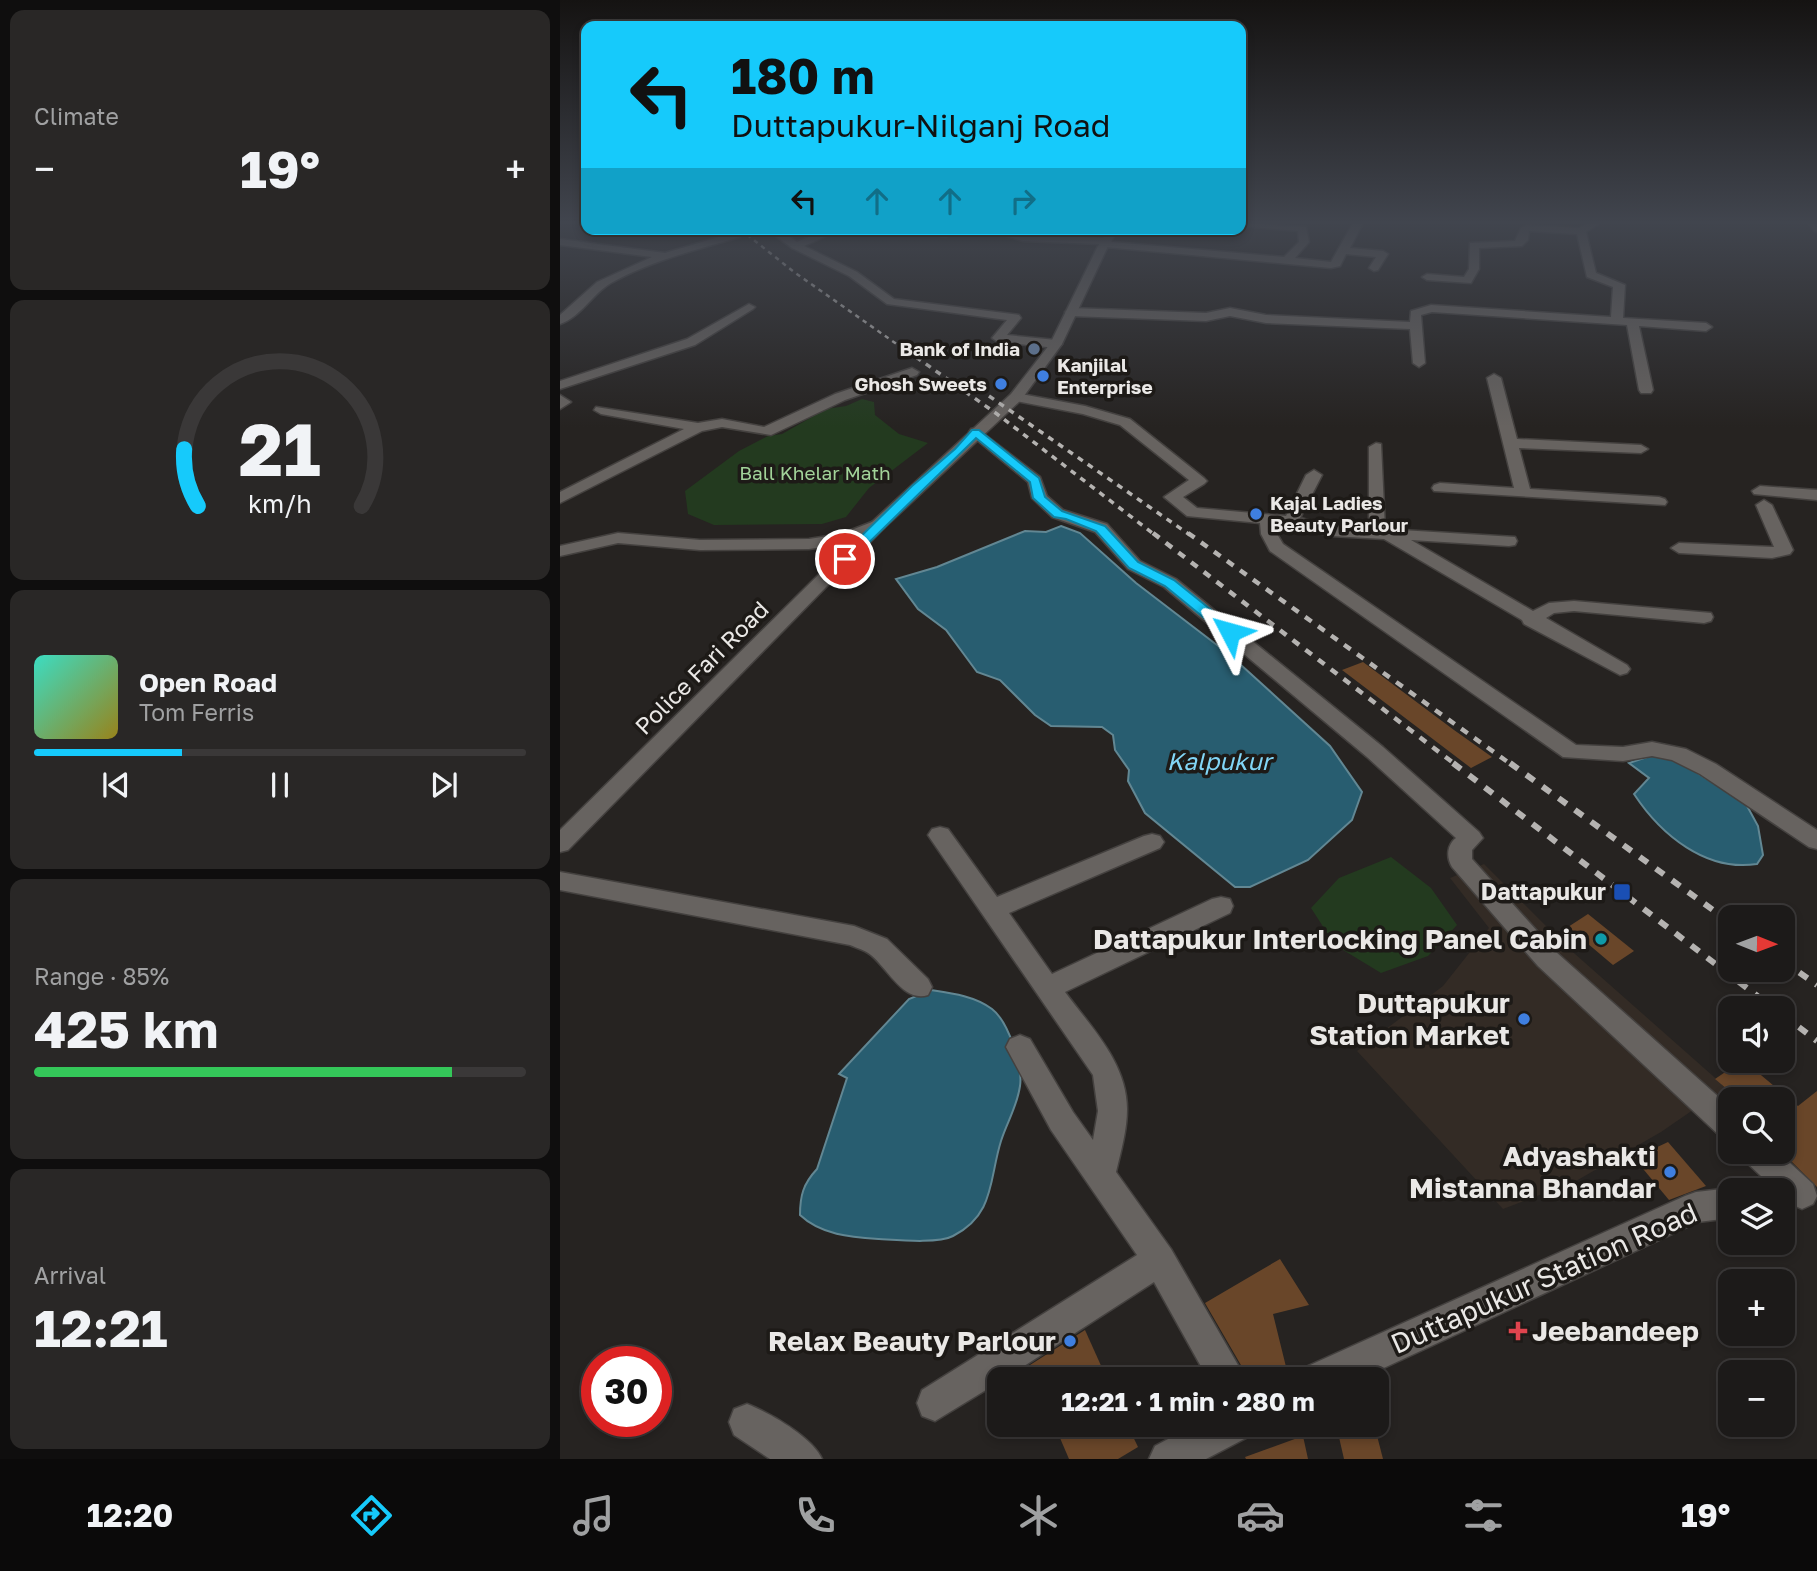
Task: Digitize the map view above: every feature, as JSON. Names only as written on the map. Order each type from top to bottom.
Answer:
[{"type":"street","points":[[560,320],[578,309],[592,291]]},
{"type":"street","points":[[876,291],[891,302],[1015,318],[998,338],[1056,344]]},
{"type":"street","name":"Police Fari Road","points":[[560,844],[878,526],[959,451],[975,432],[1016,397],[1056,344],[1082,291]]},
{"type":"street","points":[[1617,320],[1619,291]]},
{"type":"street","points":[[560,385],[691,342],[748,307]]},
{"type":"street","points":[[1419,363],[1415,313],[1430,308],[1706,327]]},
{"type":"street","points":[[1072,312],[1206,317],[1230,312],[1266,319],[1416,326]]},
{"type":"street","points":[[1632,321],[1646,390]]},
{"type":"street","points":[[560,498],[698,427],[718,422],[766,432],[840,397],[912,372]]},
{"type":"street","points":[[1494,378],[1523,493]]},
{"type":"street","points":[[1016,397],[1085,410],[1125,422],[1199,481],[1172,497],[1193,513],[1291,521],[1332,531],[1509,541]]},
{"type":"street","points":[[560,399],[564,402],[560,405]]},
{"type":"street","points":[[601,410],[698,427]]},
{"type":"street","points":[[975,432],[1035,480],[1040,498],[1058,514],[1068,515],[1101,528],[1134,565],[1170,583],[1376,752],[1471,838],[1460,846],[1460,861],[1547,959],[1718,1115]]},
{"type":"street","points":[[1510,443],[1641,449]]},
{"type":"street","points":[[1376,447],[1380,532]]},
{"type":"street","points":[[1291,521],[1314,475]]},
{"type":"street","points":[[1440,488],[1659,502]]},
{"type":"street","points":[[1679,548],[1772,553],[1784,550],[1762,498],[1817,495]]},
{"type":"street","points":[[1268,520],[1269,534],[1276,547],[1571,752],[1623,754],[1651,748],[1678,754],[1707,769],[1817,841]]},
{"type":"street","points":[[560,551],[618,538],[700,545],[809,544],[845,539],[878,526]]},
{"type":"street","points":[[1380,532],[1620,669]]},
{"type":"street","points":[[1531,620],[1549,608],[1574,606],[1704,617]]},
{"type":"street","points":[[940,835],[1106,1071],[1114,1091],[1114,1114],[1100,1175]]},
{"type":"street","points":[[992,909],[1152,842]]},
{"type":"street","points":[[560,881],[854,936],[878,946],[919,987]]},
{"type":"street","points":[[1048,988],[1221,906]]},
{"type":"street","points":[[1020,1047],[1062,1121],[1160,1260],[1221,1367]]},
{"type":"street","points":[[1768,1164],[1801,1199]]},
{"type":"street","name":"Duttapukur Station Road","points":[[1347,1367],[1696,1207],[1718,1204]]},
{"type":"street","points":[[935,1402],[1160,1260]]},
{"type":"street","points":[[747,1422],[803,1459]]},
{"type":"street","points":[[1168,1459],[1210,1437]]},
{"type":"shaded area","name":"Duttapukur Station Market","points":[[1484,864],[1566,946],[1725,1087],[1718,1087],[1718,1132],[1693,1110],[1661,1132],[1576,1181],[1503,1209],[1357,1051],[1443,986],[1489,928],[1450,878]]},
{"type":"green space","name":"Ball Khelar Math","points":[[862,399],[874,402],[875,415],[899,434],[928,443],[869,488],[846,517],[822,524],[714,525],[688,514],[685,491],[739,451],[768,436],[782,434],[826,409],[846,406]]},
{"type":"green space","points":[[1391,857],[1431,888],[1457,925],[1428,956],[1381,973],[1335,945],[1311,908],[1339,878]]},
{"type":"water","name":"Kalpukur","points":[[1061,526],[1080,533],[1136,583],[1230,655],[1330,746],[1362,792],[1352,820],[1308,860],[1250,887],[1235,887],[1145,813],[1128,781],[1129,770],[1115,750],[1113,735],[1102,727],[1051,726],[1035,715],[1000,680],[977,672],[946,630],[918,609],[896,579],[937,567],[1025,531],[1046,532]]},
{"type":"water","points":[[1653,755],[1676,759],[1746,804],[1758,826],[1763,855],[1757,864],[1738,865],[1703,856],[1686,847],[1657,823],[1634,794],[1649,778],[1629,763]]},
{"type":"water","points":[[931,990],[971,998],[992,1009],[1004,1023],[1017,1056],[1019,1094],[1001,1141],[983,1207],[977,1218],[967,1227],[953,1236],[938,1240],[906,1241],[858,1237],[817,1227],[800,1215],[801,1202],[805,1185],[817,1169],[847,1078],[839,1074],[909,999]]},
{"type":"building","points":[[1363,662],[1492,757],[1471,768],[1342,670]]},
{"type":"building","name":"Dattapukur Interlocking Panel Cabin","points":[[1588,914],[1634,951],[1613,965],[1568,927]]},
{"type":"building","points":[[1724,1073],[1759,1073],[1775,1087],[1725,1087],[1715,1079]]},
{"type":"building","points":[[1817,1091],[1817,1187],[1794,1164],[1795,1103],[1798,1106]]},
{"type":"building","name":"Adyashakti Mistanna Bhandar","points":[[1668,1142],[1706,1186],[1669,1200],[1634,1158]]},
{"type":"building","points":[[1280,1259],[1309,1305],[1273,1314],[1286,1367],[1242,1367],[1205,1303]]},
{"type":"building","points":[[1085,1330],[1102,1367],[1031,1367],[1030,1365]]},
{"type":"building","points":[[1060,1437],[1133,1437],[1138,1447],[1118,1459],[1069,1459]]},
{"type":"building","points":[[1303,1437],[1308,1459],[1246,1459],[1245,1457]]},
{"type":"building","points":[[1339,1437],[1377,1437],[1383,1459],[1344,1459]]},
{"type":"railway","points":[[821,291],[918,359]]},
{"type":"railway","points":[[916,357],[997,414],[1155,535]]},
{"type":"railway","points":[[989,396],[1190,535]]},
{"type":"railway","points":[[1153,533],[1456,765]]},
{"type":"railway","points":[[1188,533],[1512,765]]},
{"type":"railway","points":[[1453,763],[1757,996]]},
{"type":"railway","points":[[1510,763],[1718,914]]},
{"type":"railway","points":[[1796,970],[1817,985]]},
{"type":"railway","points":[[1795,1024],[1817,1041]]},
{"type":"place","name":"Bank of India","points":[[1034,349]]},
{"type":"place","name":"Kanjilal Enterprise","points":[[1043,376]]},
{"type":"place","name":"Ghosh Sweets","points":[[1001,384]]},
{"type":"place","name":"Kajal Ladies Beauty Parlour","points":[[1256,514]]},
{"type":"place","name":"Dattapukur","points":[[1622,892]]},
{"type":"place","name":"Dattapukur Interlocking Panel Cabin","points":[[1601,939]]},
{"type":"place","name":"Duttapukur Station Market","points":[[1524,1019]]},
{"type":"place","name":"Adyashakti Mistanna Bhandar","points":[[1670,1172]]},
{"type":"place","name":"Jeebandeep","points":[[1518,1331]]},
{"type":"place","name":"Relax Beauty Parlour","points":[[1070,1341]]},
{"type":"route","points":[[845,559],[959,451],[975,432],[1035,480],[1040,498],[1058,514],[1068,515],[1101,528],[1134,565],[1170,583],[1230,632]]}]
